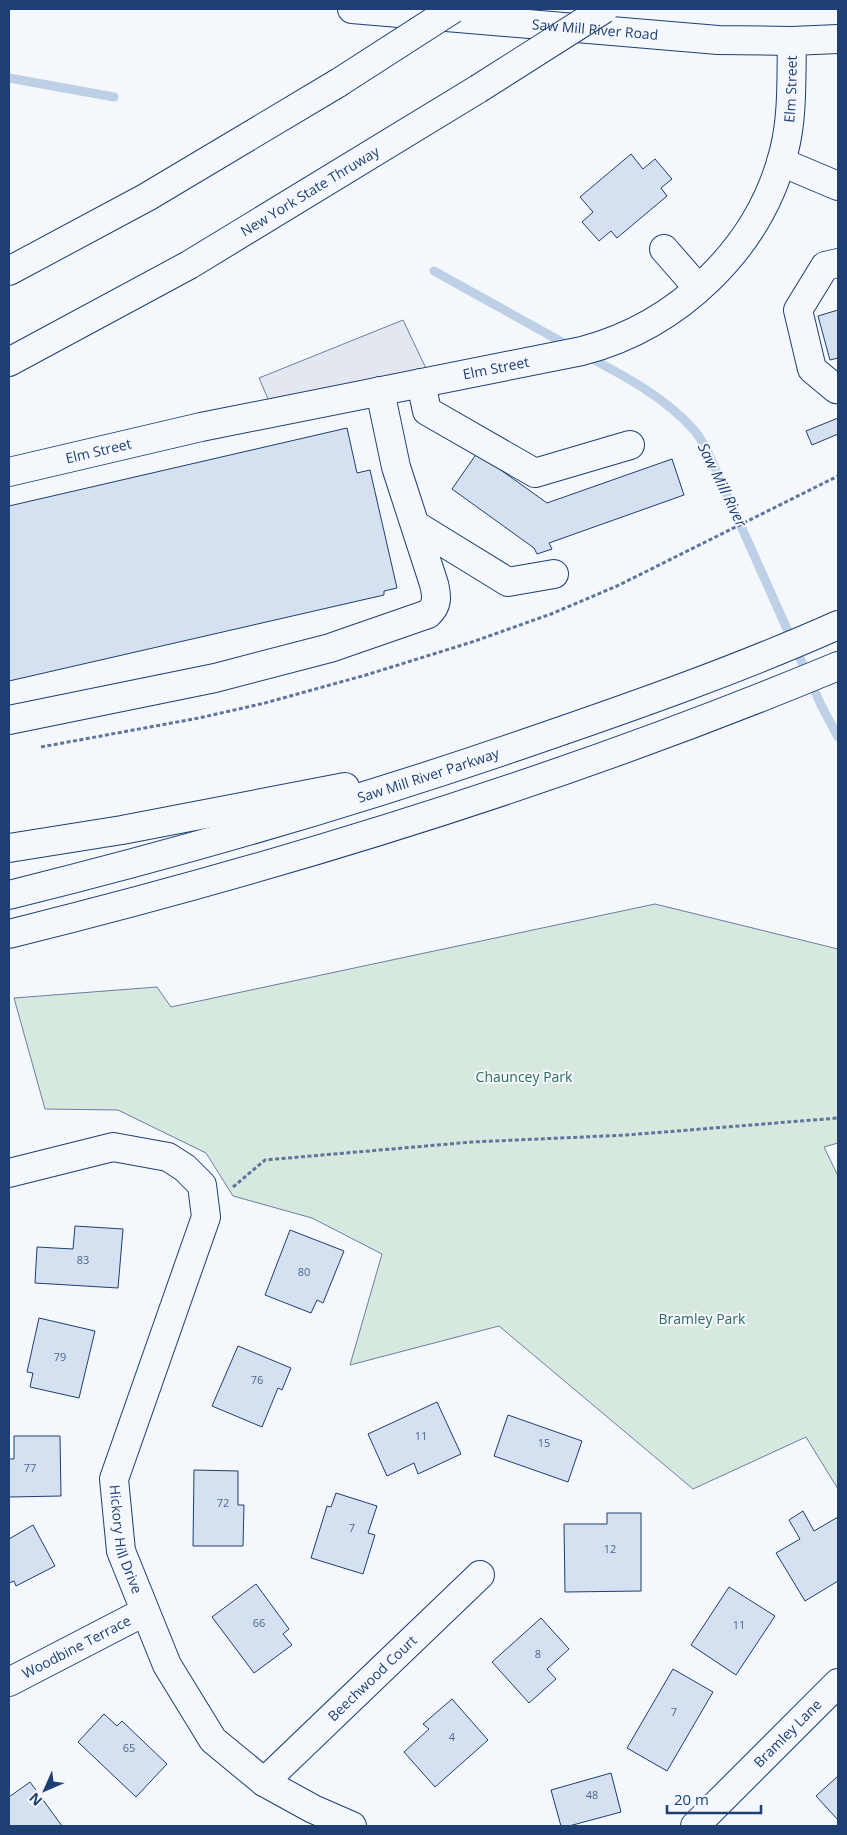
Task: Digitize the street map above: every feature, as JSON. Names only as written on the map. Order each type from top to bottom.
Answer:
[{"type":"main road","name":"Saw Mill River Road","points":[[352,9],[718,40],[792,41],[838,39]]},
{"type":"main road","points":[[9,271],[147,196],[338,83],[453,9]]},
{"type":"main road","name":"New York State Thruway","points":[[9,362],[190,265],[478,89],[604,9]]},
{"type":"main road","name":"Elm Street","points":[[9,472],[201,427],[598,346],[639,331],[667,314],[698,288],[727,259],[768,202],[781,162],[789,122],[792,41]]},
{"type":"main road","points":[[781,162],[838,186]]},
{"type":"main road","points":[[664,249],[698,288]]},
{"type":"main road","points":[[838,263],[825,266],[798,310],[812,369],[836,389],[838,388]]},
{"type":"main road","points":[[421,383],[427,411],[535,473],[630,445]]},
{"type":"main road","points":[[9,720],[215,678],[330,648],[420,618],[435,608],[437,598],[396,467],[380,391]]},
{"type":"main road","points":[[416,526],[508,582],[554,574]]},
{"type":"main road","name":"Saw Mill River Parkway","points":[[9,895],[255,830],[472,762],[687,687],[837,626]]},
{"type":"main road","points":[[9,934],[122,906],[350,841],[559,774],[760,699],[838,666]]},
{"type":"main road","points":[[9,848],[149,825],[472,762]]},
{"type":"main road","name":"Hickory Hill Drive","points":[[9,1173],[113,1147],[168,1157],[185,1168],[202,1184],[206,1217],[114,1479],[121,1551],[167,1665],[213,1740],[264,1782],[313,1809],[352,1826]]},
{"type":"main road","name":"Beechwood Court","points":[[264,1782],[480,1575]]},
{"type":"main road","name":"Woodbine Terrace","points":[[9,1682],[144,1612]]},
{"type":"main road","name":"Bramley Lane","points":[[695,1826],[838,1683]]},
{"type":"path","points":[[705,543],[838,476]]},
{"type":"path","points":[[203,1198],[229,1191],[265,1160],[472,1142],[627,1135],[838,1118]]},
{"type":"green space","name":"Chauncey Park","points":[[655,904],[838,949],[838,1143],[824,1147],[838,1176],[838,1489],[806,1437],[693,1489],[499,1326],[350,1365],[382,1254],[312,1218],[233,1196],[206,1153],[118,1110],[45,1109],[14,998],[157,987],[171,1007]]},
{"type":"shaded area","points":[[403,320],[432,381],[274,413],[259,378]]},
{"type":"building","points":[[631,154],[643,169],[655,159],[672,179],[661,188],[667,196],[617,238],[611,231],[599,241],[582,222],[593,212],[580,197]]},
{"type":"building","points":[[838,310],[838,358],[830,360],[818,316]]},
{"type":"building","points":[[838,418],[838,434],[812,445],[806,431]]},
{"type":"building","points":[[347,428],[357,473],[370,470],[397,588],[384,591],[384,595],[9,681],[9,506]]},
{"type":"building","points":[[477,453],[547,503],[672,459],[684,495],[549,543],[552,549],[537,554],[534,548],[452,489]]},
{"type":"building","points":[[75,1226],[123,1229],[118,1288],[35,1283],[37,1247],[73,1249]]},
{"type":"building","points":[[290,1230],[344,1251],[323,1303],[317,1300],[311,1313],[265,1295]]},
{"type":"building","points":[[39,1318],[95,1331],[79,1398],[30,1387],[33,1373],[27,1372]]},
{"type":"building","points":[[238,1346],[291,1368],[282,1390],[278,1388],[262,1427],[212,1406]]},
{"type":"building","points":[[437,1402],[461,1454],[418,1474],[414,1463],[387,1476],[368,1434]]},
{"type":"building","points":[[508,1415],[582,1441],[568,1482],[494,1456]]},
{"type":"building","points":[[14,1436],[60,1436],[61,1496],[9,1497],[9,1459],[14,1459]]},
{"type":"building","points":[[194,1470],[238,1471],[238,1505],[244,1505],[243,1546],[193,1546]]},
{"type":"building","points":[[336,1493],[377,1506],[368,1533],[375,1535],[363,1574],[311,1558],[327,1506],[331,1507]]},
{"type":"building","points":[[803,1511],[814,1531],[838,1517],[838,1581],[805,1601],[776,1553],[800,1539],[789,1520]]},
{"type":"building","points":[[607,1513],[641,1513],[641,1591],[565,1592],[564,1524],[607,1524]]},
{"type":"building","points":[[33,1525],[55,1566],[16,1586],[14,1581],[9,1583],[9,1539]]},
{"type":"building","points":[[256,1584],[289,1629],[283,1634],[292,1645],[254,1673],[212,1617]]},
{"type":"building","points":[[729,1587],[775,1616],[736,1675],[691,1645]]},
{"type":"building","points":[[541,1618],[569,1649],[547,1669],[556,1679],[529,1703],[492,1662]]},
{"type":"building","points":[[673,1669],[713,1692],[667,1771],[627,1748]]},
{"type":"building","points":[[452,1699],[488,1740],[435,1787],[404,1752],[429,1729],[423,1724]]},
{"type":"building","points":[[104,1714],[117,1726],[122,1721],[167,1764],[136,1797],[78,1742]]},
{"type":"building","points":[[611,1773],[621,1812],[569,1826],[561,1826],[551,1790]]},
{"type":"building","points":[[838,1776],[838,1820],[816,1796]]},
{"type":"building","points":[[30,1782],[62,1826],[9,1826],[9,1797]]},
{"type":"waterway","name":"Saw Mill River","points":[[9,78],[114,97]]},
{"type":"waterway","name":"Saw Mill River","points":[[434,271],[569,346]]},
{"type":"waterway","name":"Saw Mill River","points":[[587,356],[657,397],[682,417],[703,443],[821,705],[838,737]]},
{"type":"park label","name":"Bramley Park","points":[[702,1319]]}]
